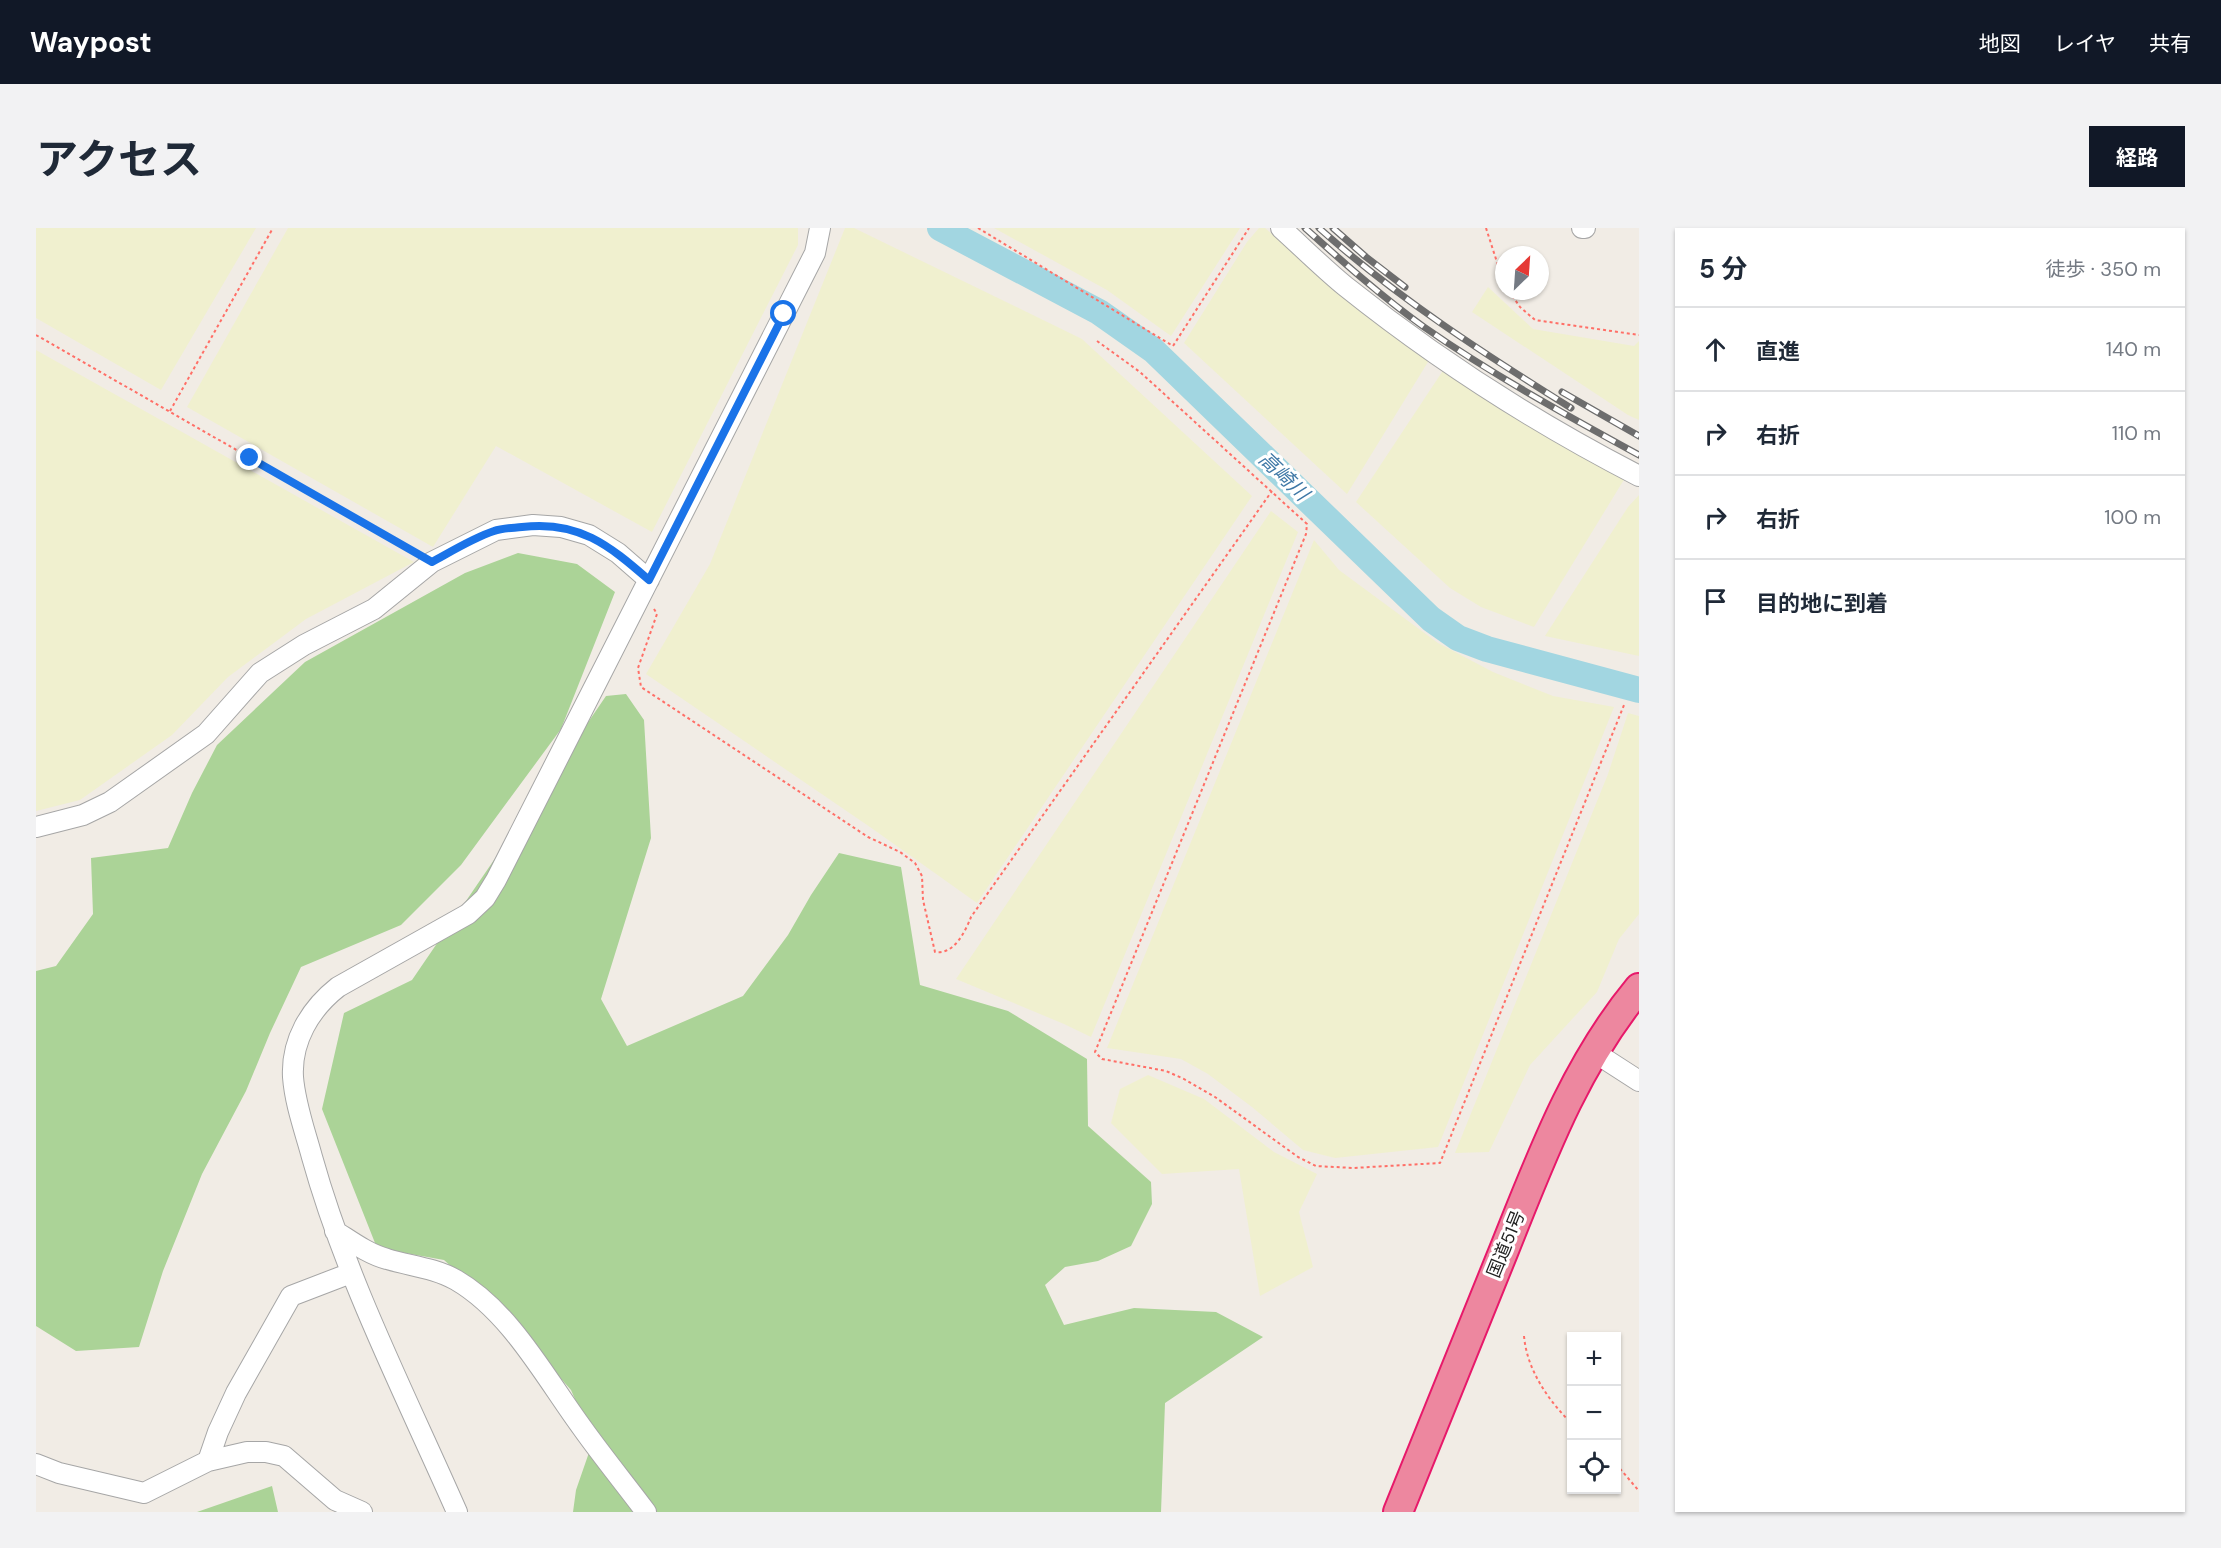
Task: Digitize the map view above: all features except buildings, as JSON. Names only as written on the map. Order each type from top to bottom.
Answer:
[{"type":"highway","name":"国道51号","points":[[1398,1512],[1528,1189],[1574,1085],[1639,988]]},
{"type":"street","points":[[457,1512],[351,1273],[325,1204],[296,1099],[293,1076],[297,1045],[304,1026],[324,999],[338,987],[468,914],[484,898],[496,880],[815,253],[820,228]]},
{"type":"street","points":[[1281,228],[1343,285],[1455,366],[1572,441],[1639,476]]},
{"type":"street","points":[[36,827],[83,815],[110,802],[206,734],[260,673],[304,645],[374,609],[432,562],[496,530],[533,525],[561,527],[590,535],[618,553],[646,586]]},
{"type":"street","points":[[1594,1052],[1639,1081]]},
{"type":"street","points":[[335,1231],[364,1250],[385,1259],[435,1270],[457,1281],[484,1301],[524,1345],[582,1428],[646,1512]]},
{"type":"street","points":[[208,1461],[236,1393],[291,1296],[351,1273]]},
{"type":"street","points":[[36,1471],[59,1473],[144,1492],[208,1461],[247,1452],[266,1452],[284,1456],[335,1500],[362,1512]]},
{"type":"street","points":[[36,1464],[59,1473]]},
{"type":"path","points":[[170,411],[273,228]]},
{"type":"path","points":[[978,228],[1173,346],[1249,228]]},
{"type":"path","points":[[1486,228],[1495,256]]},
{"type":"path","points":[[1515,300],[1520,308],[1535,320],[1639,335]]},
{"type":"path","points":[[36,335],[432,562]]},
{"type":"path","points":[[1097,341],[1140,372],[1307,524],[1306,534],[1095,1052],[1102,1059],[1166,1071],[1184,1079],[1215,1097],[1298,1157],[1316,1166],[1353,1168],[1440,1163],[1624,705]]},
{"type":"path","points":[[646,586],[657,614],[638,668],[641,687],[868,837],[900,852],[915,863],[922,876],[923,900],[935,952],[942,953],[950,949],[962,936],[971,917],[1272,490]]},
{"type":"path","points":[[1524,1336],[1526,1350],[1541,1386],[1567,1419]]},
{"type":"path","points":[[1621,1469],[1639,1491]]},
{"type":"green space","points":[[36,228],[256,228],[161,390],[36,318]]},
{"type":"green space","points":[[288,228],[798,228],[798,245],[652,532],[496,446],[433,547],[187,407]]},
{"type":"green space","points":[[845,228],[854,228],[1082,339],[1252,496],[977,903],[646,674],[710,564]]},
{"type":"green space","points":[[994,228],[1240,228],[1171,336],[1107,290]]},
{"type":"green space","points":[[1259,228],[1265,228],[1343,296],[1431,357],[1347,494],[1184,343],[1247,242]]},
{"type":"green space","points":[[1488,287],[1495,294],[1495,300],[1502,300],[1533,329],[1634,346],[1639,341],[1639,420],[1628,415],[1472,312]]},
{"type":"green space","points":[[36,350],[414,562],[306,619],[228,677],[172,735],[80,800],[36,811]]},
{"type":"green space","points":[[1444,369],[1625,478],[1534,627],[1481,607],[1450,588],[1356,502]]},
{"type":"green space","points":[[1639,495],[1639,656],[1545,636],[1628,507]]},
{"type":"green space","points":[[1271,511],[1298,532],[1091,1037],[956,979]]},
{"type":"green space","points":[[1314,540],[1339,570],[1438,643],[1493,672],[1553,696],[1614,707],[1438,1147],[1335,1158],[1303,1150],[1208,1074],[1181,1059],[1107,1048]]},
{"type":"green space","points":[[518,553],[577,564],[615,592],[561,729],[461,865],[401,925],[301,967],[246,1091],[202,1174],[163,1271],[139,1347],[76,1351],[36,1326],[36,971],[56,966],[93,914],[91,858],[168,848],[192,793],[217,745],[305,662],[465,573]]},
{"type":"green space","points":[[626,694],[644,720],[651,838],[601,999],[627,1046],[743,996],[788,935],[839,853],[901,867],[920,985],[1008,1011],[1087,1059],[1088,1126],[1151,1182],[1152,1204],[1131,1246],[1098,1261],[1065,1267],[1045,1285],[1064,1325],[1134,1308],[1216,1312],[1263,1337],[1165,1403],[1161,1512],[573,1512],[576,1490],[593,1441],[571,1390],[502,1312],[444,1260],[377,1248],[322,1109],[344,1013],[412,980],[606,696]]},
{"type":"green space","points":[[1628,713],[1639,716],[1639,914],[1619,939],[1597,992],[1530,1065],[1489,1152],[1455,1153],[1608,774]]},
{"type":"green space","points":[[1148,1075],[1204,1099],[1274,1152],[1317,1174],[1299,1212],[1313,1267],[1260,1296],[1239,1169],[1162,1174],[1111,1123],[1120,1089]]},
{"type":"green space","points":[[272,1486],[278,1512],[197,1512]]},
{"type":"waterway","name":"高崎川","points":[[940,228],[1099,312],[1153,350],[1431,619],[1458,638],[1487,649],[1639,690]]},
{"type":"railway","points":[[1305,228],[1378,291],[1450,345],[1557,410],[1639,455]]},
{"type":"railway","points":[[1319,228],[1409,301],[1571,408]]},
{"type":"railway","points":[[1333,228],[1405,287]]},
{"type":"railway","points":[[1562,392],[1639,436]]},
{"type":"route","points":[[250,458],[432,562],[496,530],[533,525],[561,527],[590,535],[618,553],[649,580],[784,314]]}]
